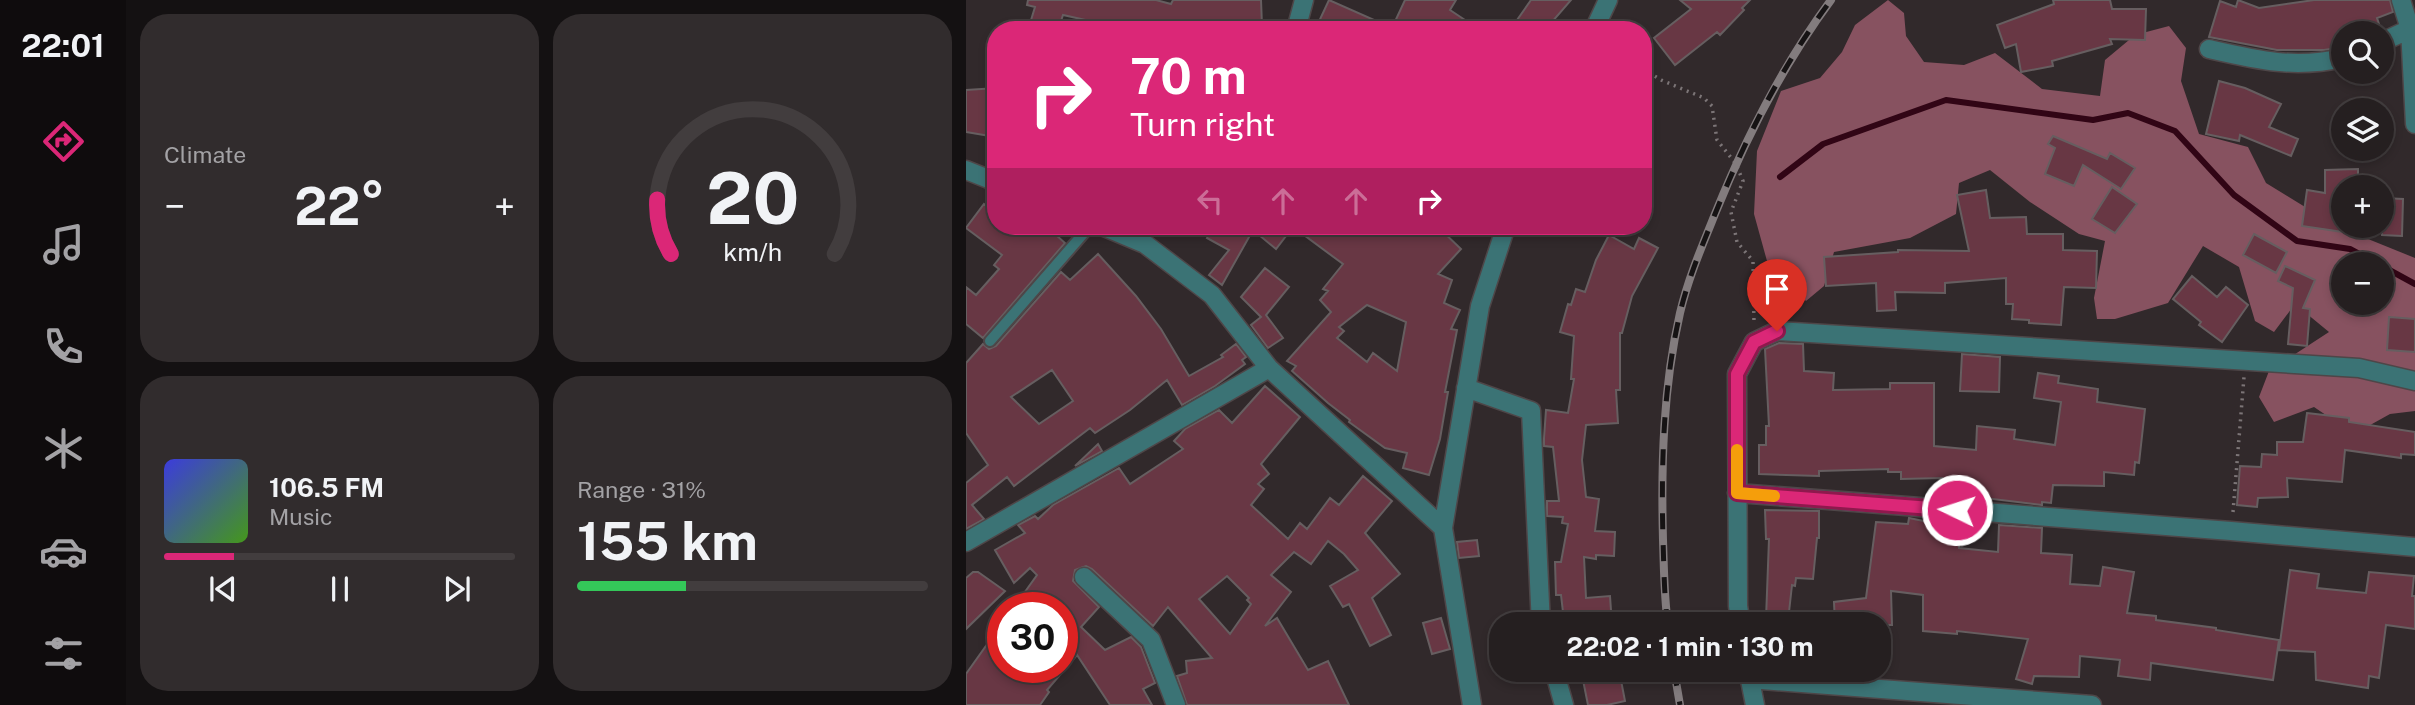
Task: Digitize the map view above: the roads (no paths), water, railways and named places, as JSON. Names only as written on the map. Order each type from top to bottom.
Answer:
[{"type":"street","points":[[1298,21],[1304,0]]},
{"type":"street","points":[[1598,21],[1608,0]]},
{"type":"street","points":[[2401,0],[2410,29],[2415,124]]},
{"type":"street","points":[[2394,36],[2410,29]]},
{"type":"street","points":[[2209,49],[2272,63],[2331,60]]},
{"type":"street","points":[[966,170],[987,178]]},
{"type":"street","points":[[1124,235],[1145,244],[1212,295],[1269,368],[1443,528]]},
{"type":"street","points":[[1472,705],[1443,528],[1480,306],[1503,235]]},
{"type":"street","points":[[1739,612],[1737,374],[1754,342],[1777,331],[2359,368],[2415,381]]},
{"type":"street","points":[[966,542],[1269,368]]},
{"type":"street","points":[[1466,388],[1531,411],[1540,612]]},
{"type":"street","points":[[1737,493],[2415,547]]},
{"type":"street","points":[[1084,578],[1151,640],[1176,705]]},
{"type":"street","points":[[1557,682],[1564,705]]},
{"type":"street","points":[[1750,682],[1755,705]]},
{"type":"street","points":[[1828,682],[2092,705]]},
{"type":"lane","points":[[990,341],[1082,235]]},
{"type":"waterway","points":[[1780,177],[1823,144],[1946,100],[2093,120],[2128,113],[2175,131],[2234,195],[2297,241],[2356,252]]},
{"type":"waterway","points":[[2394,273],[2415,284]]},
{"type":"railway","points":[[1667,612],[1663,455],[1670,369],[1683,300],[1710,226],[1752,130],[1781,76],[1831,0]]},
{"type":"railway","points":[[1676,682],[1680,705]]}]
